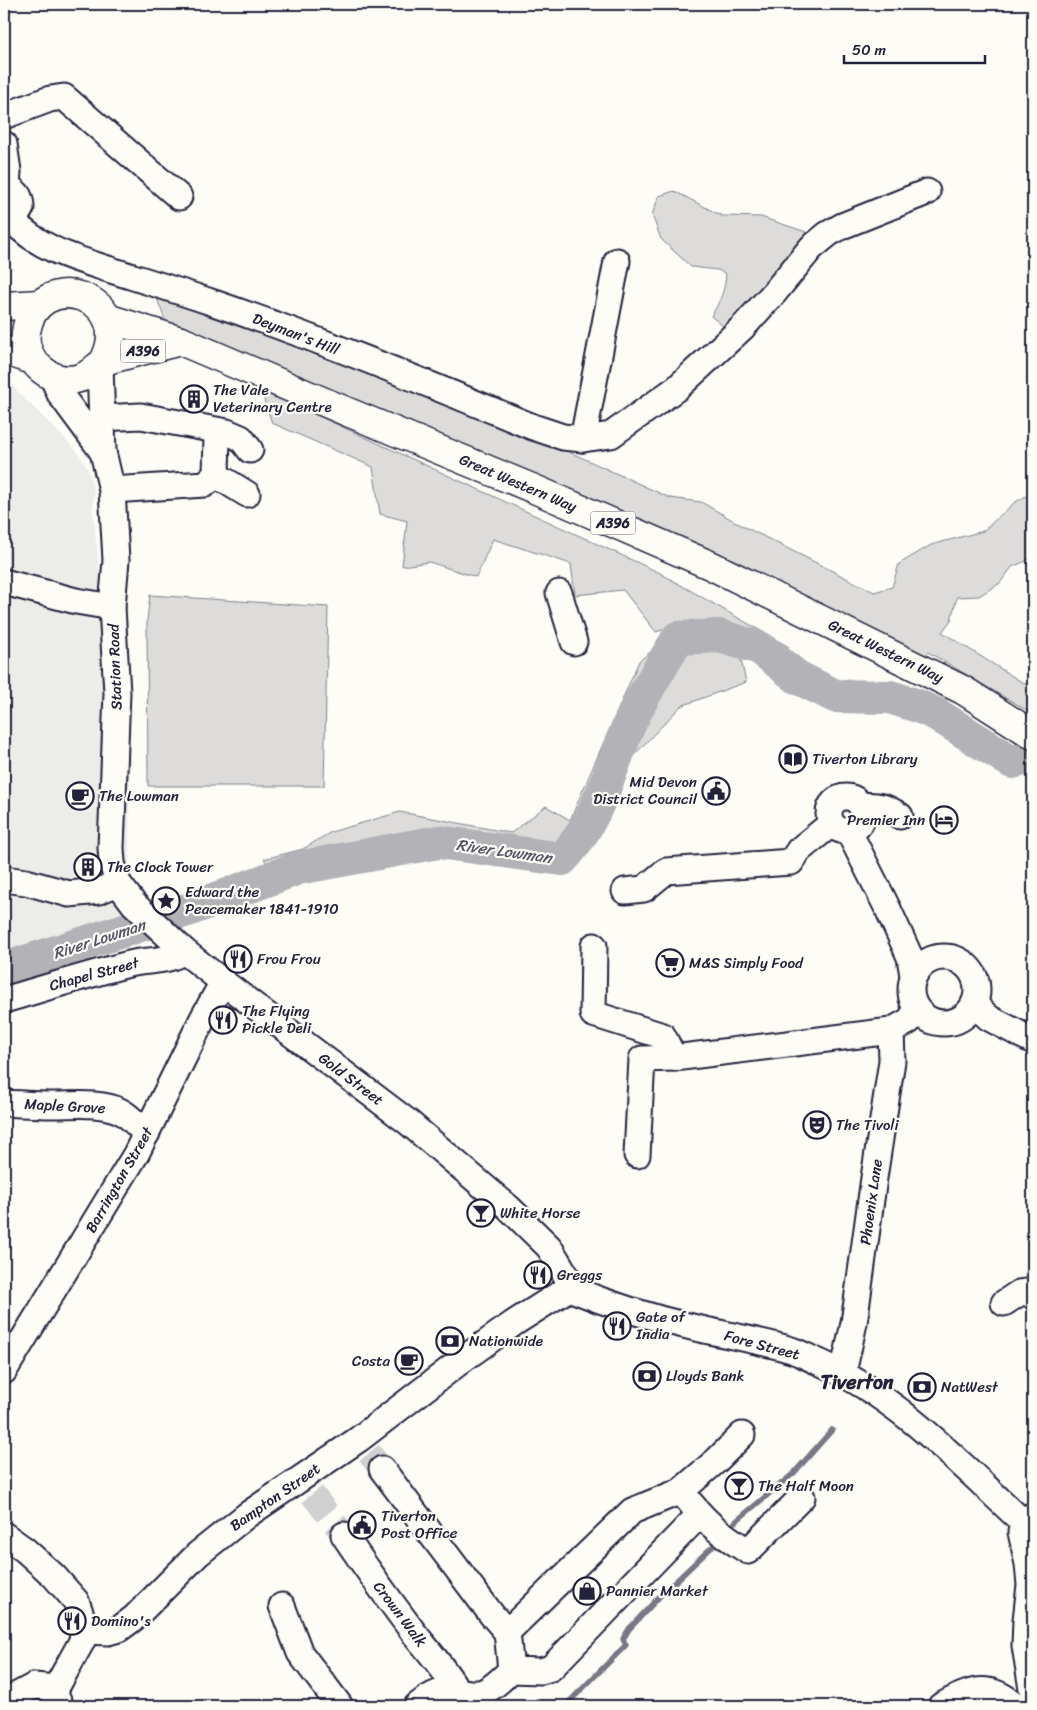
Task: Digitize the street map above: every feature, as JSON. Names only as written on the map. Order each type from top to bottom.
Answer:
[{"type":"main road","points":[[42,368],[27,348],[26,336],[27,324],[32,313],[40,304],[58,295],[77,294],[90,299],[100,307],[107,318]]},
{"type":"main road","points":[[4,306],[40,304]]},
{"type":"main road","name":"A396","points":[[107,318],[181,341]]},
{"type":"main road","name":"A396","points":[[4,350],[62,379],[72,380],[92,373],[102,364],[110,351],[112,340],[111,328],[107,318]]},
{"type":"main road","name":"A396","points":[[102,364],[181,341]]},
{"type":"main road","name":"Great Western Way","points":[[181,341],[539,491],[712,566],[963,690],[1032,735]]},
{"type":"street","points":[[4,116],[50,99],[64,97],[179,197]]},
{"type":"street","points":[[4,144],[8,170],[6,187],[18,194],[22,208],[20,213],[8,222]]},
{"type":"street","name":"Deyman's Hill","points":[[8,222],[46,246],[71,257],[212,302],[533,427],[563,437],[583,439],[611,435],[676,388],[743,327],[811,248],[828,234],[842,226],[927,192]]},
{"type":"street","points":[[583,439],[617,260]]},
{"type":"street","name":"Station Road","points":[[102,364],[101,418],[103,452],[112,490],[116,560],[112,607],[117,693],[112,863],[118,883]]},
{"type":"street","name":"Station Road","points":[[42,368],[103,452]]},
{"type":"street","points":[[101,418],[148,416],[227,432],[241,438],[250,450]]},
{"type":"street","points":[[216,475],[217,436]]},
{"type":"street","points":[[112,490],[199,485],[204,484],[216,475]]},
{"type":"street","points":[[216,475],[247,494]]},
{"type":"street","points":[[4,582],[76,601],[112,607]]},
{"type":"street","points":[[559,593],[574,642]]},
{"type":"street","points":[[625,891],[644,888],[666,871],[791,862],[799,850],[840,828],[854,830],[861,824],[863,814],[861,806],[873,805],[888,808],[900,816]]},
{"type":"street","points":[[840,828],[888,909],[910,957],[914,976],[910,994],[918,1010],[924,1017],[934,1022],[953,1022],[962,1018],[974,1004],[977,994],[973,975],[968,967],[959,961],[950,957],[940,957],[924,963],[914,976]]},
{"type":"street","points":[[4,879],[26,882],[69,894],[99,890],[118,883]]},
{"type":"street","name":"Gold Street","points":[[118,883],[134,904],[184,950],[223,982],[408,1122],[509,1208],[549,1247],[567,1277],[569,1288]]},
{"type":"street","points":[[888,909],[916,940],[940,957]]},
{"type":"street","points":[[594,946],[593,1014],[663,1036],[674,1058]]},
{"type":"street","name":"Chapel Street","points":[[4,1000],[143,960],[165,960],[176,956],[184,950]]},
{"type":"street","name":"Barrington Street","points":[[4,1371],[11,1341],[131,1163],[203,1018],[223,982]]},
{"type":"street","points":[[974,1004],[989,1018],[1033,1041]]},
{"type":"street","points":[[637,1155],[642,1059],[674,1058],[891,1031],[909,1021],[918,1010]]},
{"type":"street","name":"Phoenix Lane","points":[[843,1373],[854,1323],[892,1061],[891,1031]]},
{"type":"street","name":"Maple Grove","points":[[4,1103],[105,1107],[119,1110],[147,1133]]},
{"type":"street","name":"Fore Street","points":[[569,1288],[603,1302],[652,1316],[789,1349],[843,1373],[916,1422],[1028,1519]]},
{"type":"street","name":"Bampton Street","points":[[83,1631],[108,1632],[118,1629],[134,1618],[198,1554],[247,1515],[370,1454],[462,1360],[514,1323],[569,1288]]},
{"type":"street","points":[[1004,1303],[1020,1293],[1027,1292],[1033,1296]]},
{"type":"street","points":[[507,1632],[632,1511],[681,1491],[717,1460],[742,1435]]},
{"type":"street","points":[[370,1454],[492,1616],[507,1632],[511,1670]]},
{"type":"street","points":[[681,1491],[699,1515],[720,1534],[748,1551],[802,1498]]},
{"type":"street","points":[[417,1706],[434,1693],[458,1692],[470,1694],[483,1692],[511,1670],[551,1668],[699,1515]]},
{"type":"street","points":[[1028,1519],[1020,1532],[1028,1564],[1030,1585],[1025,1646],[1033,1695]]},
{"type":"street","points":[[4,1535],[25,1550],[54,1576],[76,1601],[81,1615],[83,1631],[82,1641],[59,1697],[34,1686],[4,1702]]},
{"type":"street","name":"Crown Walk","points":[[344,1535],[374,1579],[447,1673],[458,1692]]},
{"type":"street","points":[[282,1606],[300,1653],[340,1706]]},
{"type":"street","points":[[941,1706],[959,1696],[975,1691],[987,1690],[997,1692],[1016,1706]]},
{"type":"shaded area","points":[[674,191],[722,216],[761,217],[806,232],[730,332],[711,316],[722,296],[726,274],[718,270],[691,267],[661,239],[652,215],[659,196]]},
{"type":"shaded area","points":[[155,293],[459,406],[576,455],[670,498],[701,502],[741,525],[874,592],[892,587],[899,564],[931,545],[983,531],[1014,503],[1033,492],[1033,558],[1012,567],[1000,583],[979,596],[957,597],[951,620],[942,632],[1020,681],[1033,687],[1033,714],[928,652],[924,657],[166,323]]},
{"type":"shaded area","points":[[4,378],[76,450],[88,470],[94,490],[93,510],[99,567],[130,758],[128,944],[4,976]]},
{"type":"shaded area","points":[[260,389],[658,572],[789,647],[756,663],[693,620],[656,632],[623,590],[575,595],[571,564],[493,539],[476,577],[429,562],[402,566],[407,521],[380,514],[373,467],[272,423]]},
{"type":"shaded area","points":[[150,595],[328,607],[324,786],[148,786],[147,620]]},
{"type":"shaded area","points":[[666,640],[740,656],[746,682],[681,706],[635,754],[579,865],[466,846],[362,863],[281,882],[264,859],[303,849],[331,832],[400,812],[511,833],[546,806],[570,820],[639,661]]},
{"type":"waterway","name":"River Lowman","points":[[4,969],[190,909],[298,868],[438,842],[562,859],[585,829],[601,796],[633,715],[678,638],[719,636],[760,648],[797,677],[835,696],[890,697],[936,714],[1012,762],[1028,758],[1033,754]]},
{"type":"waterway","points":[[735,1522],[794,1473],[832,1430]]},
{"type":"waterway","points":[[565,1706],[626,1645],[623,1639],[629,1629],[659,1597],[713,1546]]},
{"type":"tunnel","points":[[369,1453],[382,1469]]},
{"type":"tunnel","points":[[312,1494],[344,1535]]},
{"type":"place","name":"The Vale Veterinary Centre","points":[[194,399]]},
{"type":"place","name":"Tiverton Library","points":[[793,759]]},
{"type":"place","name":"Mid Devon District Council","points":[[716,791]]},
{"type":"place","name":"The Lowman","points":[[80,796]]},
{"type":"place","name":"Premier Inn","points":[[944,820]]},
{"type":"place","name":"The Clock Tower","points":[[88,867]]},
{"type":"place","name":"Edward the Peacemaker 1841-1910","points":[[166,901]]},
{"type":"place","name":"Frou Frou","points":[[238,959]]},
{"type":"place","name":"M&S Simply Food","points":[[670,963]]},
{"type":"place","name":"The Flying Pickle Deli","points":[[223,1020]]},
{"type":"place","name":"The Tivoli","points":[[817,1125]]},
{"type":"place","name":"White Horse","points":[[481,1213]]},
{"type":"place","name":"Greggs","points":[[538,1275]]},
{"type":"place","name":"Gate of India","points":[[617,1326]]},
{"type":"place","name":"Nationwide","points":[[450,1341]]},
{"type":"place","name":"Costa","points":[[409,1361]]},
{"type":"place","name":"Lloyds Bank","points":[[647,1376]]},
{"type":"place","name":"NatWest","points":[[922,1387]]},
{"type":"place","name":"The Half Moon","points":[[739,1486]]},
{"type":"place","name":"Tiverton Post Office","points":[[362,1525]]},
{"type":"place","name":"Pannier Market","points":[[587,1591]]},
{"type":"place","name":"Domino's","points":[[72,1621]]},
{"type":"district","name":"Tiverton","points":[[857,1382]]}]
